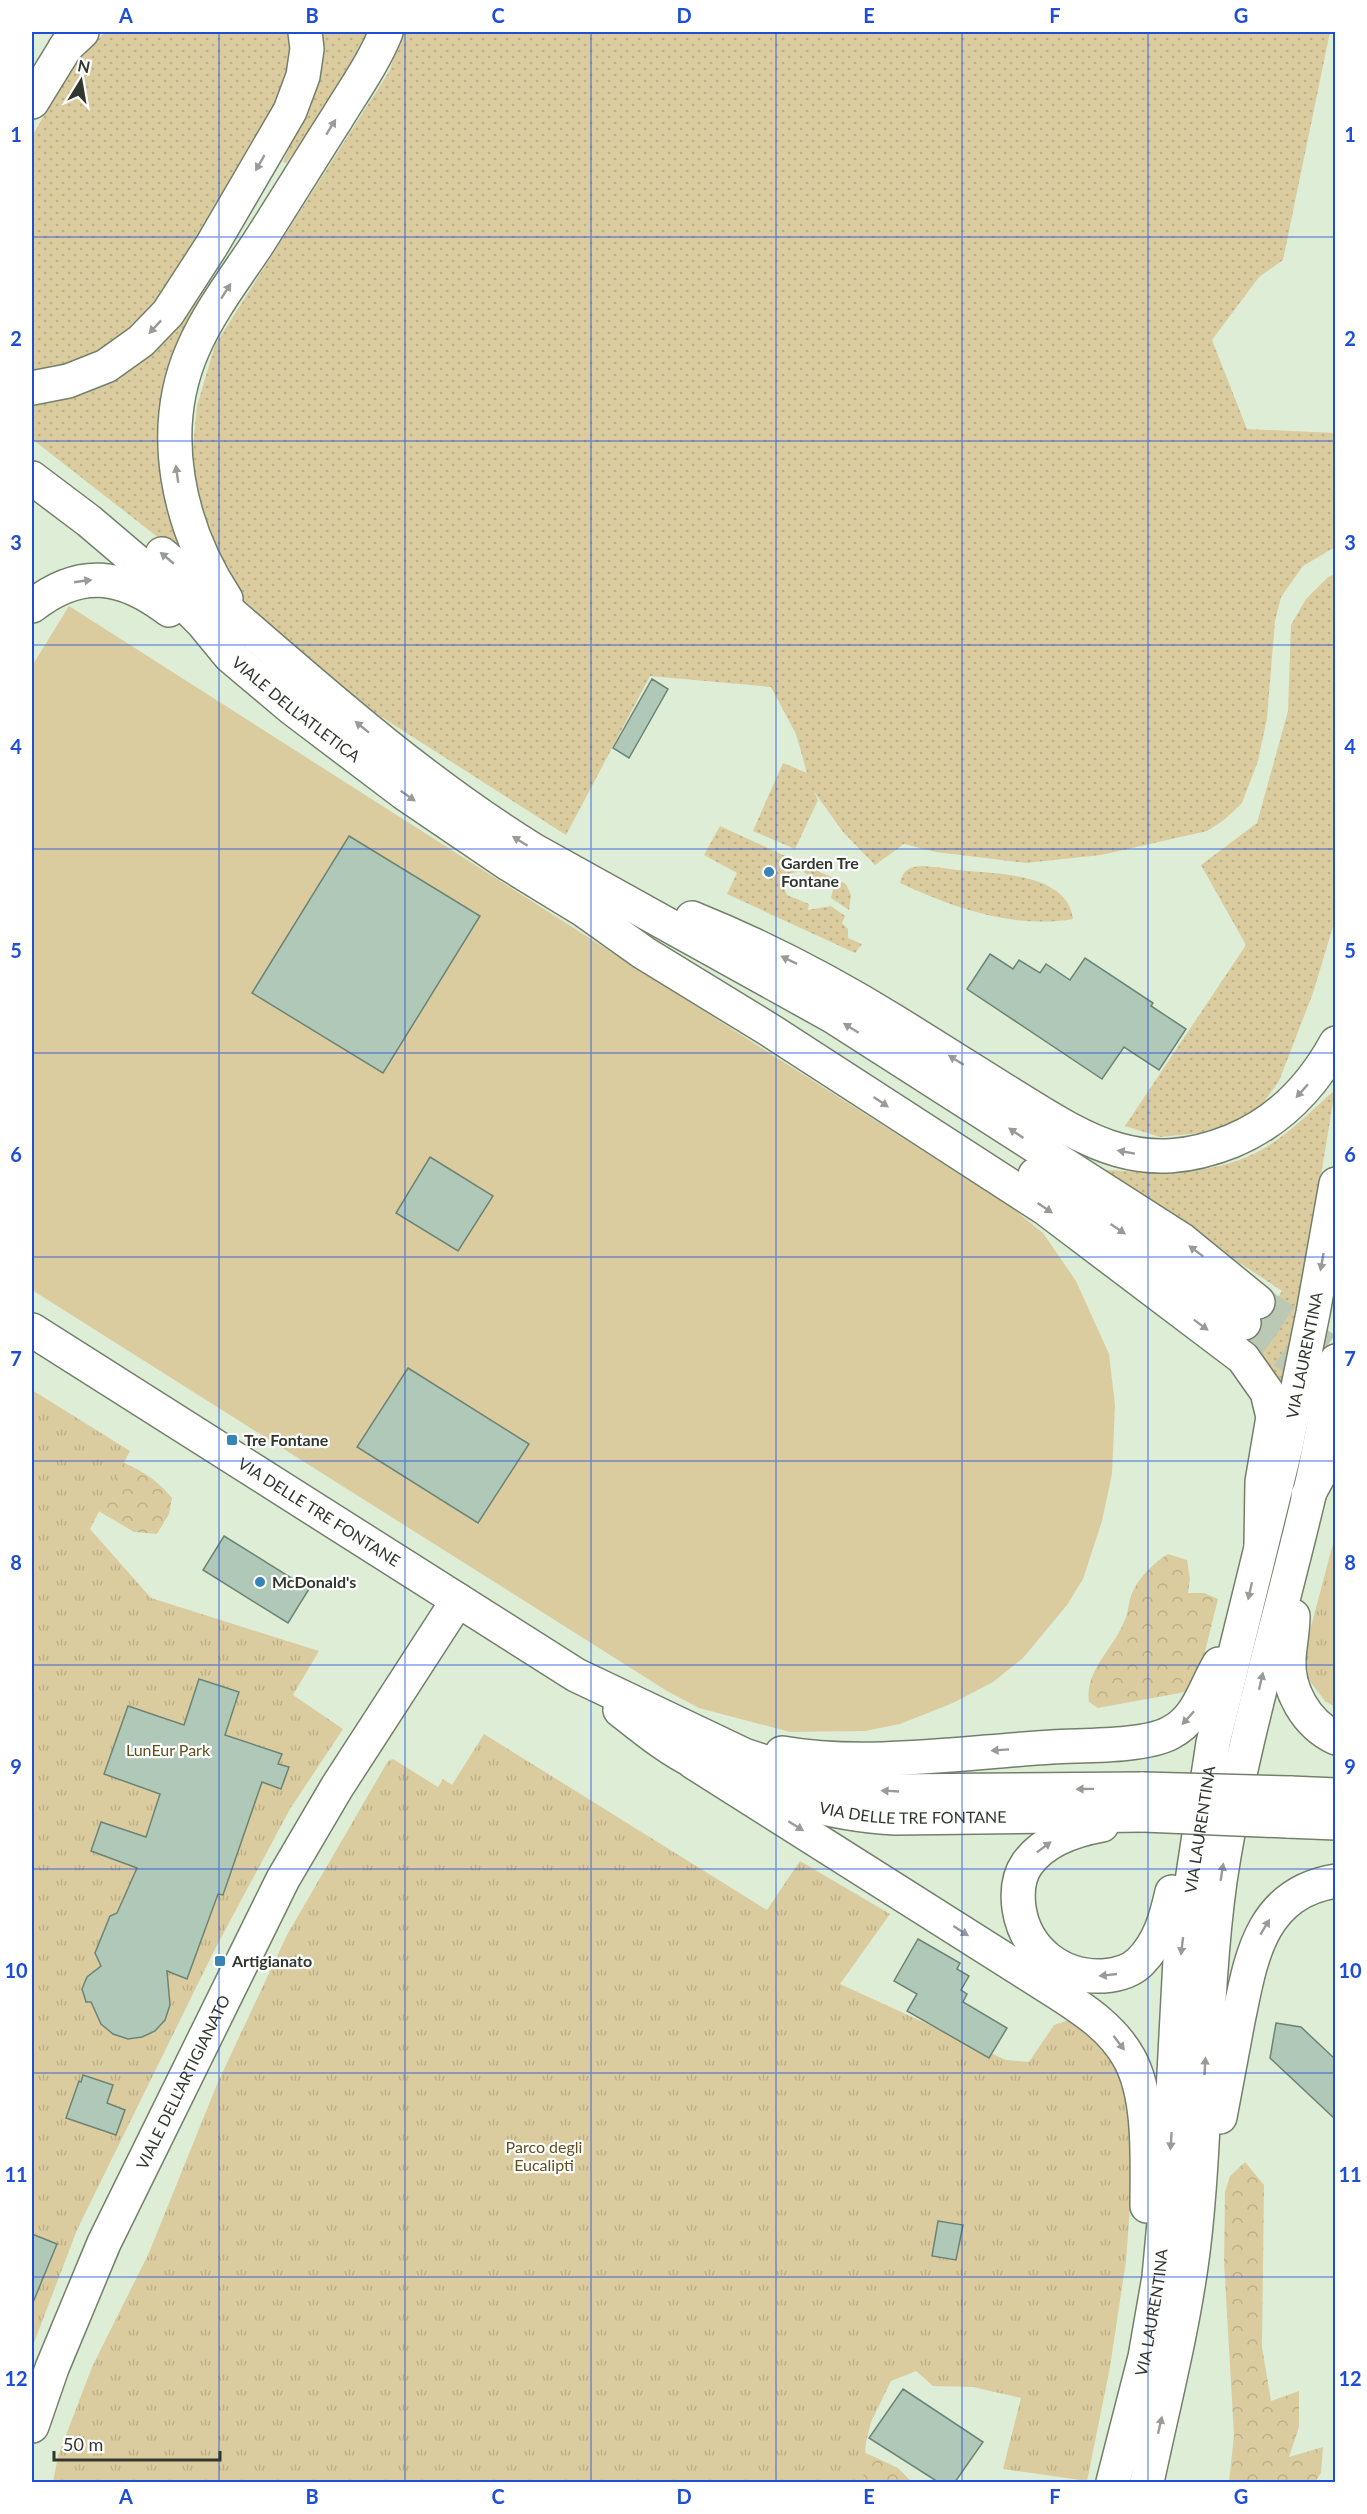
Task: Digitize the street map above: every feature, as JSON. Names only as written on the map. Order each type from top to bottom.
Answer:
[{"type":"main road","points":[[32,387],[68,381],[106,366],[141,341],[168,313],[217,236],[290,111],[303,76],[307,49],[305,32]]},
{"type":"main road","points":[[242,623],[208,569],[181,495],[176,468],[175,433],[177,407],[185,368],[204,327],[340,113],[386,32]]},
{"type":"main road","points":[[32,102],[74,37]]},
{"type":"main road","name":"VIALE DELL'ATLETICA","points":[[32,452],[127,525],[364,728],[509,835],[571,870]]},
{"type":"main road","name":"VIALE DELL'ATLETICA","points":[[32,478],[89,520],[170,590],[202,622],[230,656],[311,725],[404,794],[483,848],[585,911]]},
{"type":"main road","points":[[32,606],[55,590],[76,582],[105,580],[118,582],[160,603],[230,656]]},
{"type":"main road","points":[[571,870],[745,939],[801,967],[875,1010],[1072,1133],[1120,1152],[1158,1156],[1180,1155],[1216,1147],[1246,1135],[1273,1119],[1293,1101],[1318,1072],[1335,1043]]},
{"type":"main road","points":[[571,870],[779,985],[922,1072],[1182,1240],[1251,1313],[1170,1264],[1054,1186],[803,1028],[630,931],[585,911]]},
{"type":"main road","points":[[585,911],[644,953],[768,1029],[1046,1209],[1243,1358],[1267,1392],[1273,1417],[1262,1482],[1261,1546]]},
{"type":"main road","name":"VIA LAURENTINA","points":[[1113,2482],[1154,2314],[1168,2178],[1181,1950],[1213,1743],[1302,1369],[1335,1184]]},
{"type":"main road","name":"VIA DELLE TRE FONTANE","points":[[32,1330],[576,1675],[636,1723],[694,1746],[768,1764],[825,1782],[863,1790],[1289,1807]]},
{"type":"main road","name":"VIA LAURENTINA","points":[[1147,2482],[1168,2392],[1193,2251],[1211,1971],[1220,1884],[1239,1775],[1308,1495],[1335,1361]]},
{"type":"main road","points":[[1308,1495],[1335,1444]]},
{"type":"main road","points":[[1288,1573],[1293,1603],[1289,1657],[1293,1689],[1312,1721],[1335,1738]]},
{"type":"main road","name":"VIALE DELL'ARTIGIANATO","points":[[32,2426],[72,2317],[123,2203],[283,1879],[360,1750],[458,1600]]},
{"type":"main road","points":[[694,1746],[771,1751],[830,1759],[895,1758],[1153,1738],[1172,1732],[1194,1712],[1217,1668],[1240,1633]]},
{"type":"main road","points":[[1144,1802],[1090,1827],[1063,1836],[1042,1848],[1025,1866],[1018,1889],[1020,1915],[1029,1940],[1047,1959],[1062,1968],[1079,1974],[1109,1976],[1128,1971],[1140,1963],[1152,1948],[1166,1916],[1213,1743]]},
{"type":"main road","points":[[694,1746],[1085,2010],[1118,2041],[1134,2070],[1143,2114],[1149,2272],[1154,2314]]},
{"type":"main road","points":[[1289,1807],[1335,1795]]},
{"type":"main road","points":[[1289,1807],[1335,1823]]},
{"type":"main road","points":[[1193,2251],[1246,1982],[1256,1947],[1269,1919],[1286,1903],[1310,1887],[1335,1881]]},
{"type":"green space","points":[[105,32],[294,32],[290,77],[240,176],[142,322],[89,359],[32,374],[32,136],[73,67]]},
{"type":"green space","points":[[320,32],[374,32],[349,76],[286,163],[283,162],[304,114]]},
{"type":"green space","points":[[400,32],[1330,32],[1283,260],[1259,277],[1212,340],[1247,429],[1335,433],[1335,547],[1303,566],[1281,597],[1275,621],[1267,718],[1258,761],[1242,803],[1224,820],[1207,831],[1101,855],[1026,863],[936,852],[904,844],[875,865],[843,832],[813,790],[818,800],[795,849],[753,831],[783,763],[807,773],[796,734],[771,687],[650,676],[566,835],[330,684],[252,613],[215,562],[194,490],[193,447],[197,406],[215,345],[390,70]]},
{"type":"green space","points":[[216,277],[182,349],[196,567],[32,439],[32,404],[82,394],[123,373],[158,346]]},
{"type":"green space","points":[[1335,574],[1335,920],[1313,993],[1279,1081],[1258,1110],[1234,1122],[1201,1133],[1160,1137],[1125,1126],[1246,945],[1201,865],[1257,823],[1288,711],[1291,625],[1306,599],[1328,577]]},
{"type":"green space","points":[[69,606],[1011,1207],[1043,1233],[1076,1281],[1109,1354],[1115,1405],[1112,1474],[1102,1521],[1083,1579],[1067,1605],[1023,1658],[993,1682],[953,1703],[900,1724],[865,1731],[790,1732],[699,1708],[667,1691],[32,1290],[32,666]]},
{"type":"green space","points":[[720,826],[846,884],[851,895],[849,910],[831,898],[833,890],[830,884],[813,879],[802,871],[788,874],[783,886],[787,895],[809,904],[808,910],[831,906],[845,916],[842,923],[848,929],[848,938],[862,944],[855,953],[727,894],[737,873],[704,855]]},
{"type":"green space","points":[[923,866],[1015,876],[1047,885],[1059,893],[1068,904],[1073,919],[1028,921],[1006,919],[941,901],[900,883],[908,870]]},
{"type":"green space","points":[[1335,1090],[1300,1303],[1280,1406],[1245,1348],[1282,1291],[1098,1169],[1164,1172],[1207,1169],[1228,1164],[1277,1140]]},
{"type":"green space","name":"LunEur Park","points":[[32,1390],[130,1451],[90,1529],[151,1598],[319,1651],[293,1695],[343,1729],[290,1809],[214,1951],[77,2230],[32,2348]]},
{"type":"green space","points":[[114,1459],[146,1474],[172,1498],[169,1514],[157,1534],[134,1532],[85,1503]]},
{"type":"green space","points":[[1335,1536],[1335,1707],[1325,1701],[1309,1680],[1305,1649]]},
{"type":"green space","points":[[1168,1554],[1187,1560],[1190,1579],[1188,1593],[1204,1593],[1218,1599],[1200,1672],[1185,1692],[1098,1708],[1089,1702],[1089,1691],[1095,1671],[1124,1622],[1136,1585],[1148,1570]]},
{"type":"green space","name":"Parco degli Eucalipti","points":[[484,1734],[767,1910],[800,1861],[890,1914],[840,1984],[1006,2060],[1029,2062],[1054,2025],[1069,2020],[1094,2040],[1116,2065],[1128,2111],[1134,2155],[1126,2261],[1110,2367],[1087,2481],[1003,2469],[1021,2398],[973,2387],[933,2386],[916,2371],[891,2381],[871,2422],[866,2442],[863,2482],[53,2482],[58,2456],[92,2367],[148,2255],[218,2082],[287,1935],[388,1761],[393,1759],[438,1787],[443,1779],[452,1785]]},
{"type":"green space","points":[[1245,2162],[1264,2185],[1262,2347],[1271,2401],[1299,2391],[1299,2427],[1289,2457],[1323,2447],[1321,2473],[1315,2482],[1229,2482],[1234,2435],[1224,2262],[1225,2192],[1230,2176]]},
{"type":"green space","points":[[836,2439],[898,2468],[911,2481],[769,2482]]},
{"type":"building","points":[[652,679],[668,689],[629,758],[613,748]]},
{"type":"building","points":[[349,836],[480,916],[383,1073],[252,993]]},
{"type":"building","points":[[990,954],[1013,969],[1019,960],[1040,973],[1046,964],[1070,980],[1085,958],[1153,1003],[1151,1006],[1186,1029],[1159,1070],[1124,1047],[1102,1079],[967,989]]},
{"type":"building","points":[[430,1157],[493,1196],[458,1251],[396,1213]]},
{"type":"building","points":[[408,1368],[529,1444],[478,1523],[357,1447]]},
{"type":"building","name":"McDonald's","points":[[224,1536],[309,1589],[288,1623],[203,1570]]},
{"type":"building","points":[[199,1679],[239,1692],[225,1735],[282,1754],[278,1764],[289,1767],[281,1789],[262,1782],[223,1895],[218,1894],[187,1979],[167,1971],[170,2005],[165,2020],[155,2031],[142,2037],[128,2039],[113,2034],[101,2024],[91,2002],[86,2002],[82,1989],[87,1977],[101,1966],[95,1953],[110,1916],[117,1913],[137,1868],[91,1851],[101,1822],[146,1837],[160,1794],[104,1774],[128,1706],[184,1725]]},
{"type":"building","points":[[918,1939],[960,1963],[957,1969],[969,1976],[961,1990],[967,1994],[963,2002],[1007,2028],[989,2058],[907,2011],[917,1994],[894,1981]]},
{"type":"building","points":[[1276,2023],[1301,2027],[1335,2059],[1335,2119],[1270,2058]]},
{"type":"building","points":[[83,2075],[113,2085],[107,2103],[125,2110],[116,2135],[66,2118]]},
{"type":"building","points":[[938,2221],[963,2225],[956,2260],[932,2256]]},
{"type":"building","points":[[32,2234],[57,2244],[32,2305]]},
{"type":"building","points":[[903,2389],[983,2442],[955,2482],[938,2482],[869,2438]]},
{"type":"tunnel","points":[[1258,1302],[1336,1356]]},
{"type":"tunnel","points":[[1244,1323],[1325,1382]]},
{"type":"place","name":"Garden Tre Fontane","points":[[769,872]]},
{"type":"place","name":"Tre Fontane","points":[[232,1440]]},
{"type":"place","name":"McDonald's","points":[[260,1582]]},
{"type":"place","name":"Artigianato","points":[[220,1961]]}]
